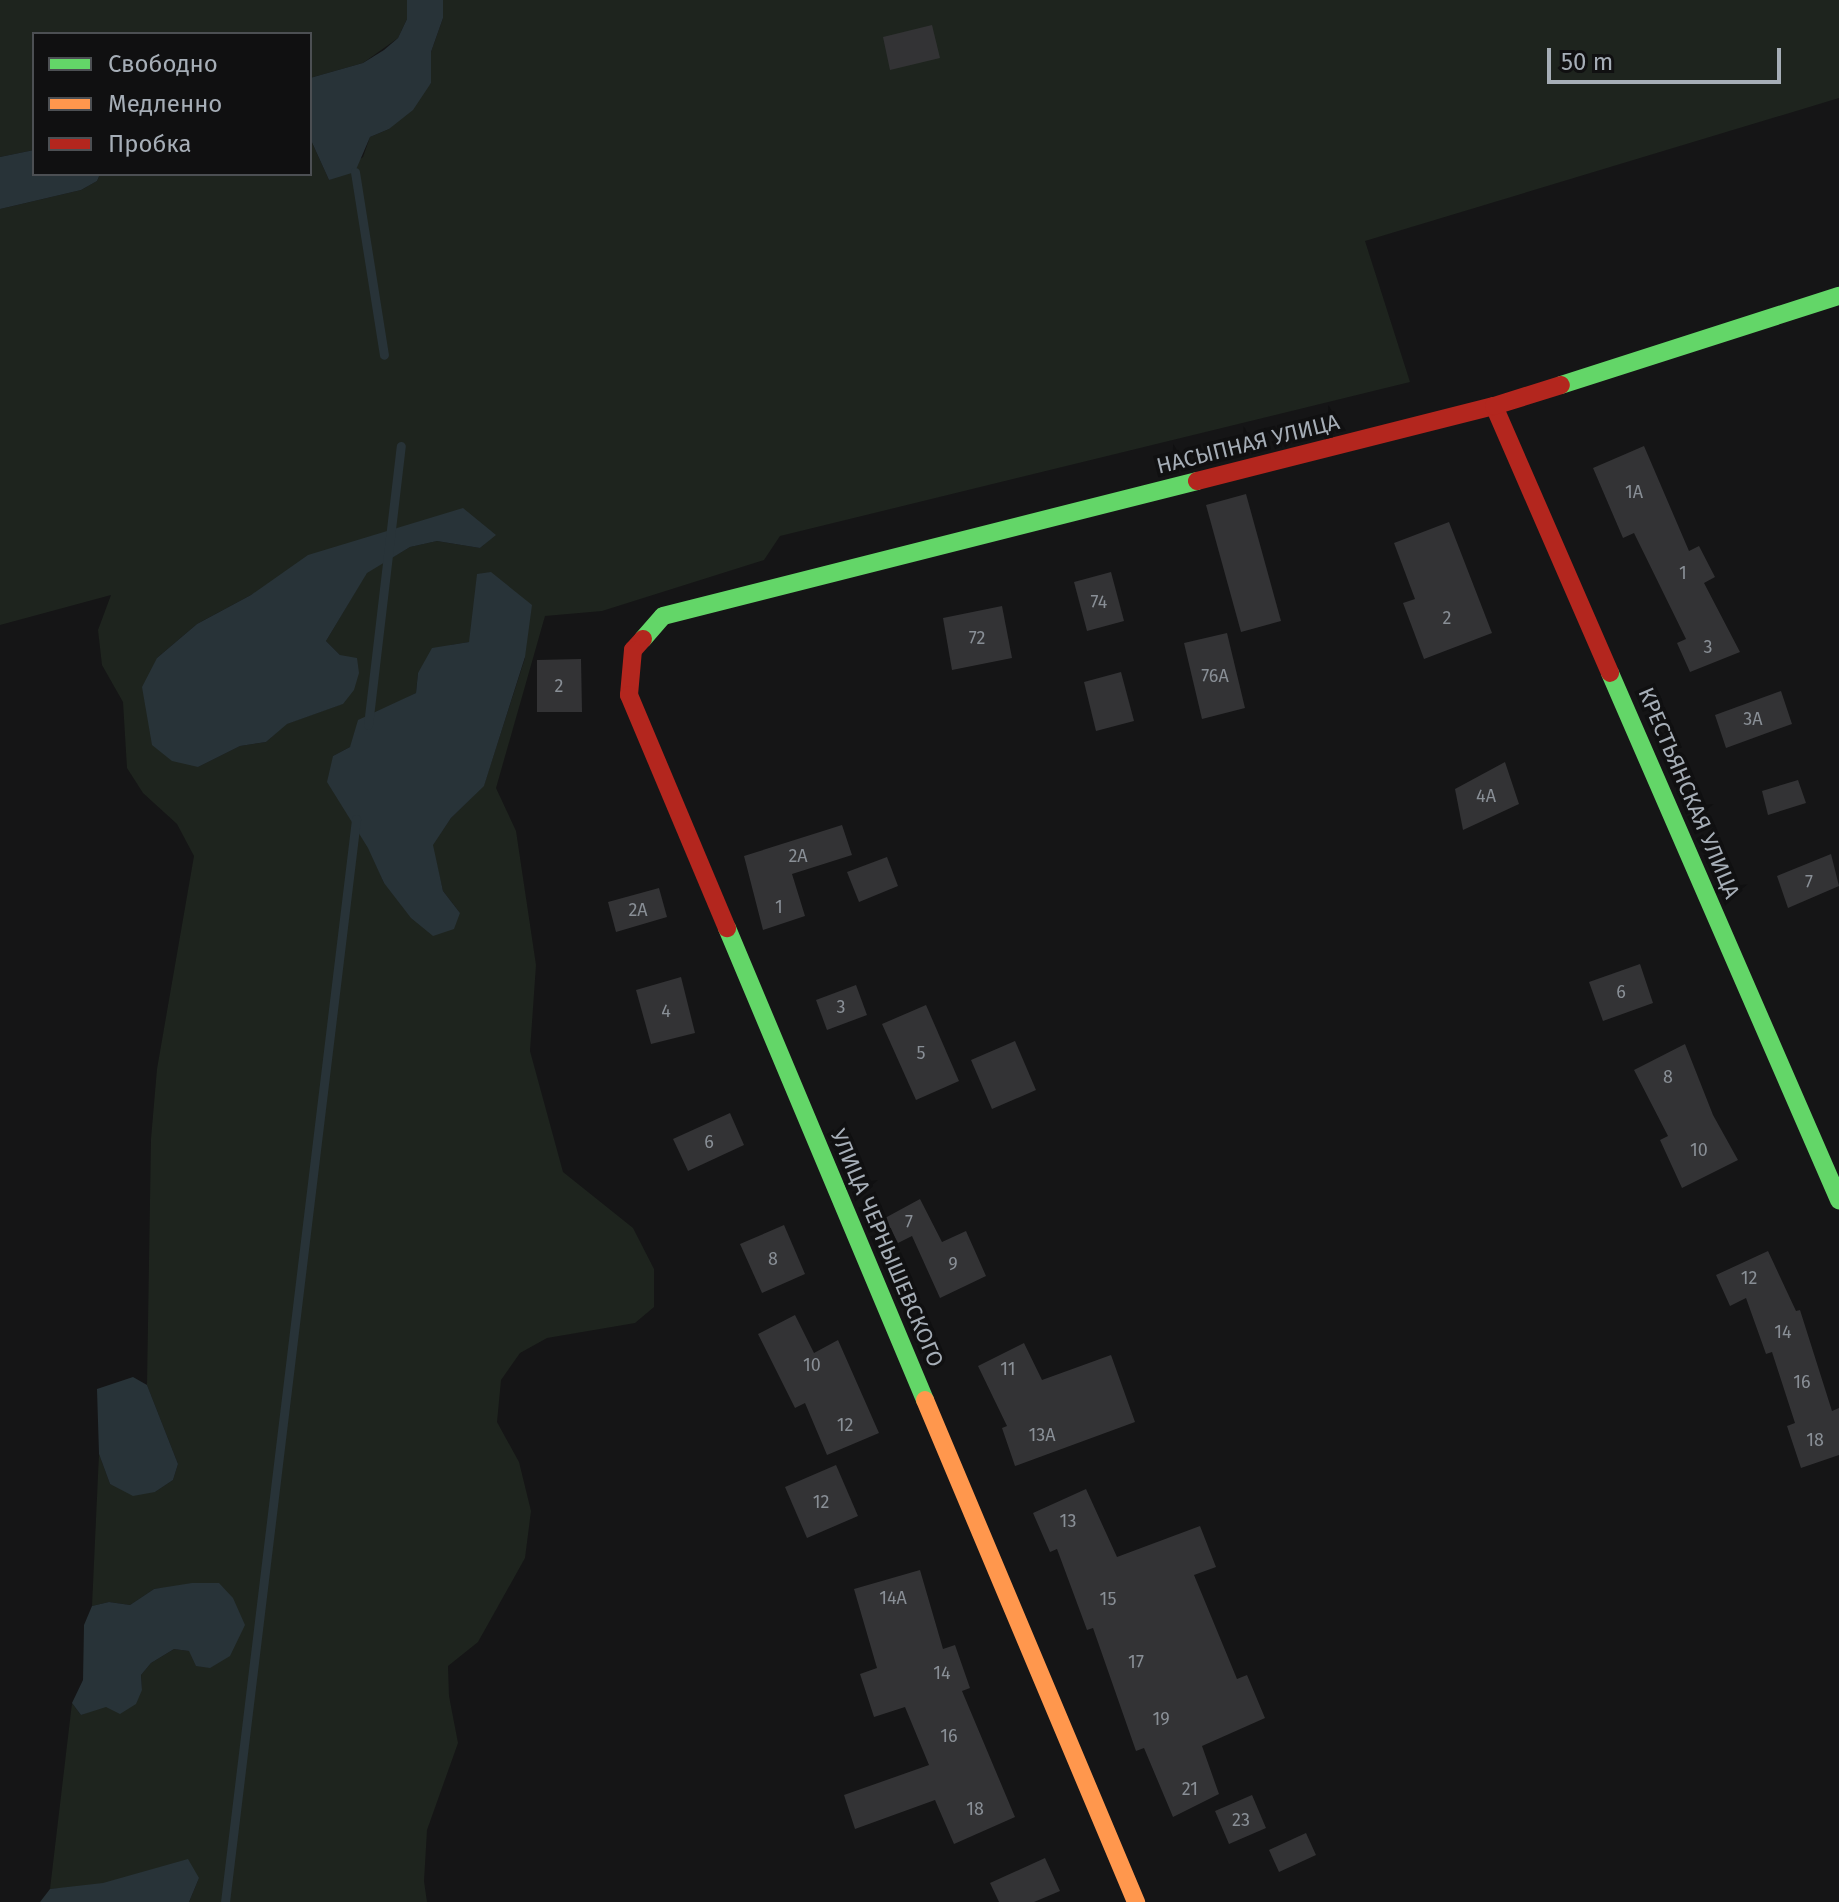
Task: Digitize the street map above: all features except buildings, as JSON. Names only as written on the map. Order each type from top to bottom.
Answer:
[{"type":"street","name":"НАСЫПНАЯ УЛИЦА","points":[[663,616],[1494,406],[1839,296]]},
{"type":"street","name":"КРЕСТЬЯНСКАЯ УЛИЦА","points":[[1494,406],[1839,1200]]},
{"type":"street","name":"УЛИЦА ЧЕРНЫШЕВСКОГО","points":[[663,616],[633,650],[629,695],[1136,1902]]},
{"type":"shaded area","points":[[0,0],[407,0],[407,19],[398,38],[363,63],[312,77],[312,32],[32,32],[32,150],[0,157]]},
{"type":"shaded area","points":[[407,0],[443,0],[443,18],[431,52],[431,83],[413,110],[389,129],[370,137],[355,172],[329,180],[312,142],[312,77],[363,63],[398,38],[407,19]]},
{"type":"shaded area","points":[[443,0],[1839,0],[1839,98],[1365,241],[1410,382],[780,536],[764,560],[602,611],[545,616],[496,788],[516,831],[536,965],[530,1051],[563,1172],[633,1228],[654,1269],[654,1307],[635,1323],[547,1338],[520,1353],[501,1380],[497,1422],[519,1462],[531,1511],[525,1558],[478,1642],[448,1666],[449,1696],[458,1743],[427,1830],[424,1881],[427,1902],[189,1902],[199,1878],[50,1889],[72,1703],[81,1715],[142,1690],[141,1675],[151,1663],[174,1649],[189,1651],[219,1583],[154,1589],[130,1605],[109,1602],[92,1606],[99,1454],[110,1484],[155,1492],[173,1480],[178,1464],[147,1385],[151,1139],[157,1069],[194,856],[177,824],[143,793],[127,768],[123,702],[102,665],[98,630],[111,595],[0,625],[0,209],[81,190],[97,181],[99,176],[312,176],[312,142],[329,180],[363,157],[370,137],[389,129],[431,83],[431,52],[443,18]],"holes":[[[463,509],[495,535],[480,548],[437,541],[410,547],[367,572],[326,641],[340,655],[342,704],[286,724],[266,742],[240,746],[198,767],[157,658],[197,624],[251,595]],[[469,642],[525,658],[484,785],[451,818],[432,845],[443,891],[460,913],[384,883],[333,756],[350,747],[391,706],[416,693],[418,673],[451,645]]]},
{"type":"shaded area","points":[[32,150],[32,176],[99,176],[97,181],[81,190],[0,209],[0,157]]},
{"type":"shaded area","points":[[463,508],[496,535],[480,548],[437,541],[410,547],[367,573],[326,641],[340,655],[357,658],[359,673],[354,690],[343,704],[287,724],[266,742],[240,746],[198,767],[172,761],[152,745],[142,687],[157,658],[197,624],[251,595],[308,555]]},
{"type":"shaded area","points":[[491,572],[532,605],[525,657],[484,786],[451,818],[433,845],[443,891],[460,913],[454,929],[433,936],[411,918],[384,883],[368,848],[327,782],[333,756],[350,747],[358,720],[416,693],[418,673],[432,648],[469,642],[477,574]]},
{"type":"shaded area","points":[[133,1377],[147,1385],[178,1464],[173,1480],[155,1492],[133,1496],[110,1484],[99,1454],[97,1389]]},
{"type":"shaded area","points":[[192,1583],[219,1583],[233,1598],[245,1625],[230,1656],[210,1668],[196,1666],[189,1651],[174,1649],[151,1663],[141,1675],[142,1690],[136,1704],[120,1714],[106,1707],[81,1715],[72,1703],[83,1680],[84,1625],[92,1606],[109,1602],[130,1605],[154,1589]]},
{"type":"shaded area","points":[[188,1859],[199,1878],[189,1902],[40,1902],[50,1889],[103,1883]]},
{"type":"waterway","points":[[355,172],[384,355]]},
{"type":"waterway","points":[[368,725],[401,446]]},
{"type":"waterway","points":[[225,1902],[356,819]]},
{"type":"traffic: fast","points":[[1561,385],[1839,296]]},
{"type":"traffic: fast","points":[[643,639],[663,616],[1197,481]]},
{"type":"traffic: fast","points":[[1610,673],[1839,1200]]},
{"type":"traffic: fast","points":[[727,928],[925,1400]]},
{"type":"traffic: slow","points":[[925,1400],[1136,1902]]},
{"type":"traffic: jam","points":[[1197,481],[1494,406],[1561,385]]},
{"type":"traffic: jam","points":[[1494,406],[1610,673]]},
{"type":"traffic: jam","points":[[643,639],[633,650],[629,695],[727,928]]}]
